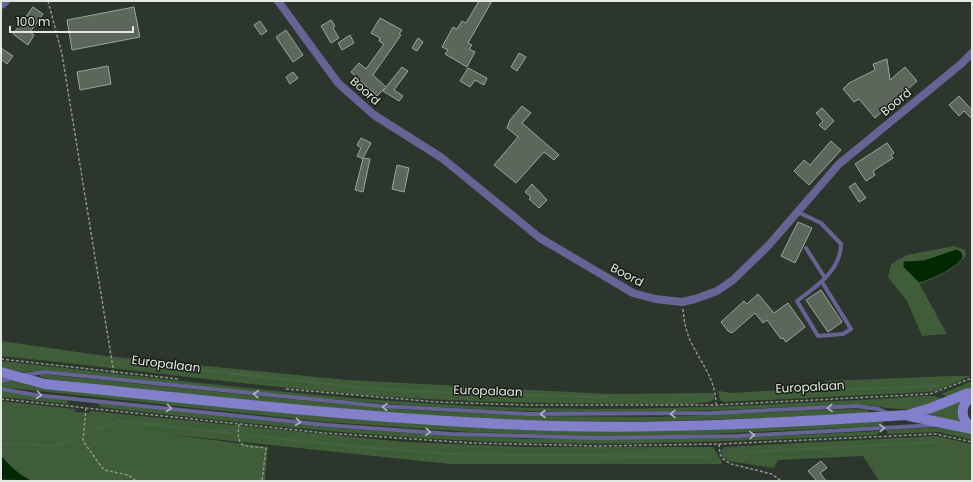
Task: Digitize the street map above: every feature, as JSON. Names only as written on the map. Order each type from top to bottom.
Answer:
[{"type":"main road","name":"Europalaan","points":[[1,372],[45,384],[328,413],[527,425],[698,425],[895,416],[907,415],[931,408],[972,393]]},
{"type":"main road","points":[[972,396],[964,406],[962,414],[965,422],[972,429]]},
{"type":"main road","name":"Europalaan","points":[[907,415],[972,429]]},
{"type":"street","points":[[1,4],[5,1]]},
{"type":"street","name":"Boord","points":[[278,1],[338,83],[374,115],[442,158],[540,238],[632,293],[655,299],[682,302],[717,291],[733,280],[768,246],[840,164],[961,64],[972,53]]},
{"type":"lane","points":[[798,212],[821,223],[841,244],[841,255],[822,282],[797,301],[818,336],[843,334],[851,328],[822,282]]},
{"type":"lane","points":[[806,248],[825,278]]},
{"type":"lane","name":"Europalaan","points":[[1,381],[45,372],[380,406],[528,414],[757,412],[856,406],[878,409],[895,416]]},
{"type":"lane","name":"Europalaan","points":[[1,388],[36,395],[326,425],[452,434],[598,438],[739,436],[926,427],[943,423]]},
{"type":"path","points":[[48,1],[62,54],[113,371],[116,379]]},
{"type":"path","points":[[682,302],[685,324],[691,342],[713,384],[716,405]]},
{"type":"path","name":"Europalaan","points":[[1,359],[179,379]]},
{"type":"path","name":"Europalaan","points":[[284,389],[437,402],[528,405],[716,405],[930,394],[972,378]]},
{"type":"path","points":[[86,408],[83,441],[104,470],[128,475],[136,481]]},
{"type":"path","points":[[239,424],[237,439],[239,443],[243,445],[266,448],[262,481]]},
{"type":"path","points":[[781,481],[772,474],[731,464],[723,459],[720,454],[719,444],[936,434],[972,442]]},
{"type":"shaded area","points":[[954,246],[965,250],[966,255],[963,260],[963,256],[915,260],[903,267],[919,283],[947,334],[922,336],[907,301],[888,277],[891,264],[907,255]]},
{"type":"shaded area","points":[[956,249],[961,251],[963,256],[961,260],[951,268],[924,282],[919,283],[903,267],[903,261],[924,260]]},
{"type":"shaded area","points":[[1,341],[105,356],[347,380],[608,394],[714,393],[714,399],[704,403],[685,404],[561,403],[440,400],[359,394],[1,356]]},
{"type":"shaded area","points":[[1,361],[331,396],[529,408],[677,408],[924,396],[935,396],[943,399],[933,404],[913,409],[895,409],[864,405],[832,405],[643,412],[567,412],[469,409],[348,401],[47,370],[21,372],[1,367]]},
{"type":"shaded area","points":[[40,374],[408,410],[529,416],[658,417],[851,409],[868,410],[868,413],[742,419],[657,421],[530,421],[470,419],[350,411],[230,400],[50,379],[40,377]]},
{"type":"shaded area","points":[[971,376],[938,390],[928,392],[724,402],[720,400],[718,391],[733,393],[826,387],[825,381]]},
{"type":"shaded area","points":[[13,380],[45,388],[311,416],[471,427],[882,421],[883,426],[684,435],[598,436],[471,432],[326,422],[1,387],[1,382]]},
{"type":"shaded area","points":[[972,381],[972,390],[949,397],[941,394]]},
{"type":"shaded area","points":[[1,391],[67,400],[68,404],[1,397]]},
{"type":"shaded area","points":[[963,397],[958,424],[921,414]]},
{"type":"shaded area","points":[[1,401],[75,409],[75,412],[90,413],[90,411],[405,442],[527,447],[713,447],[722,464],[450,464],[167,434],[268,447],[265,481],[33,481],[16,470],[1,455]]},
{"type":"shaded area","points":[[99,403],[326,427],[528,439],[735,438],[880,431],[877,435],[746,441],[615,444],[528,443],[420,438],[313,430],[99,407]]},
{"type":"shaded area","points":[[945,427],[972,432],[972,440],[939,432],[887,434],[887,430]]},
{"type":"shaded area","points":[[936,436],[972,444],[972,481],[879,481],[863,456],[778,460],[774,468],[729,461],[723,457],[721,451],[724,447]]},
{"type":"shaded area","points":[[1,455],[16,470],[33,481],[1,480]]},
{"type":"building","points":[[479,1],[492,1],[468,43],[472,45],[469,49],[475,52],[467,67],[445,54],[448,50],[442,47],[453,27],[457,29],[462,21],[466,23]]},
{"type":"building","points":[[33,7],[43,14],[30,32],[34,35],[28,45],[13,34]]},
{"type":"building","points":[[134,7],[140,37],[72,50],[67,20]]},
{"type":"building","points":[[380,18],[402,30],[399,34],[401,35],[373,75],[386,87],[402,67],[408,71],[394,90],[403,96],[399,101],[383,91],[385,88],[377,96],[351,72],[359,63],[366,69],[384,44],[379,41],[380,38],[371,33]]},
{"type":"building","points":[[331,20],[335,26],[333,28],[339,38],[331,43],[321,26]]},
{"type":"building","points":[[260,21],[267,31],[261,35],[254,25]]},
{"type":"building","points":[[286,30],[303,55],[293,62],[276,37]]},
{"type":"building","points":[[350,35],[354,43],[342,50],[338,43]]},
{"type":"building","points":[[418,38],[423,42],[417,51],[412,48]]},
{"type":"building","points":[[1,48],[13,56],[7,64],[1,59]]},
{"type":"building","points":[[519,53],[526,57],[517,71],[511,67]]},
{"type":"building","points":[[887,59],[890,80],[905,67],[917,81],[875,118],[859,99],[854,102],[843,89],[849,83],[875,70],[873,64]]},
{"type":"building","points":[[108,66],[111,84],[80,90],[77,72]]},
{"type":"building","points":[[468,68],[487,78],[484,85],[475,80],[470,87],[460,81]]},
{"type":"building","points":[[293,72],[298,78],[290,84],[286,77]]},
{"type":"building","points":[[959,96],[972,110],[972,119],[964,111],[959,116],[949,105]]},
{"type":"building","points":[[522,106],[531,113],[522,123],[559,155],[554,160],[544,152],[516,183],[494,165],[518,137],[507,128],[510,120]]},
{"type":"building","points":[[822,108],[834,121],[825,130],[819,125],[823,121],[816,113]]},
{"type":"building","points":[[361,138],[371,143],[363,158],[370,159],[363,192],[355,190],[363,159],[357,156],[361,148],[357,145]]},
{"type":"building","points":[[831,141],[841,150],[809,185],[794,171],[804,160],[810,165]]},
{"type":"building","points":[[887,143],[894,153],[891,155],[893,158],[873,171],[875,175],[866,181],[855,164]]},
{"type":"building","points":[[397,165],[409,168],[404,192],[392,189]]},
{"type":"building","points":[[855,183],[866,198],[859,202],[849,187]]},
{"type":"building","points":[[532,184],[547,200],[539,208],[529,199],[531,197],[525,192]]},
{"type":"building","points":[[798,222],[812,228],[795,263],[781,256]]},
{"type":"building","points":[[821,290],[842,322],[828,332],[806,300]]},
{"type":"building","points":[[758,294],[774,313],[788,303],[805,327],[786,342],[783,338],[781,339],[767,320],[763,323],[755,313],[732,333],[728,331],[721,322],[744,301],[747,304]]},
{"type":"building","points":[[821,461],[827,468],[820,473],[826,481],[817,481],[808,471]]},
{"type":"waterway","points":[[145,364],[365,388],[447,393],[607,397]]},
{"type":"waterway","points":[[832,390],[938,386]]},
{"type":"waterway","points":[[94,431],[119,421],[230,433]]},
{"type":"waterway","points":[[246,435],[339,445],[450,454],[708,457]]},
{"type":"waterway","points":[[1,443],[55,446],[71,440]]},
{"type":"waterway","points":[[748,452],[938,442]]}]
